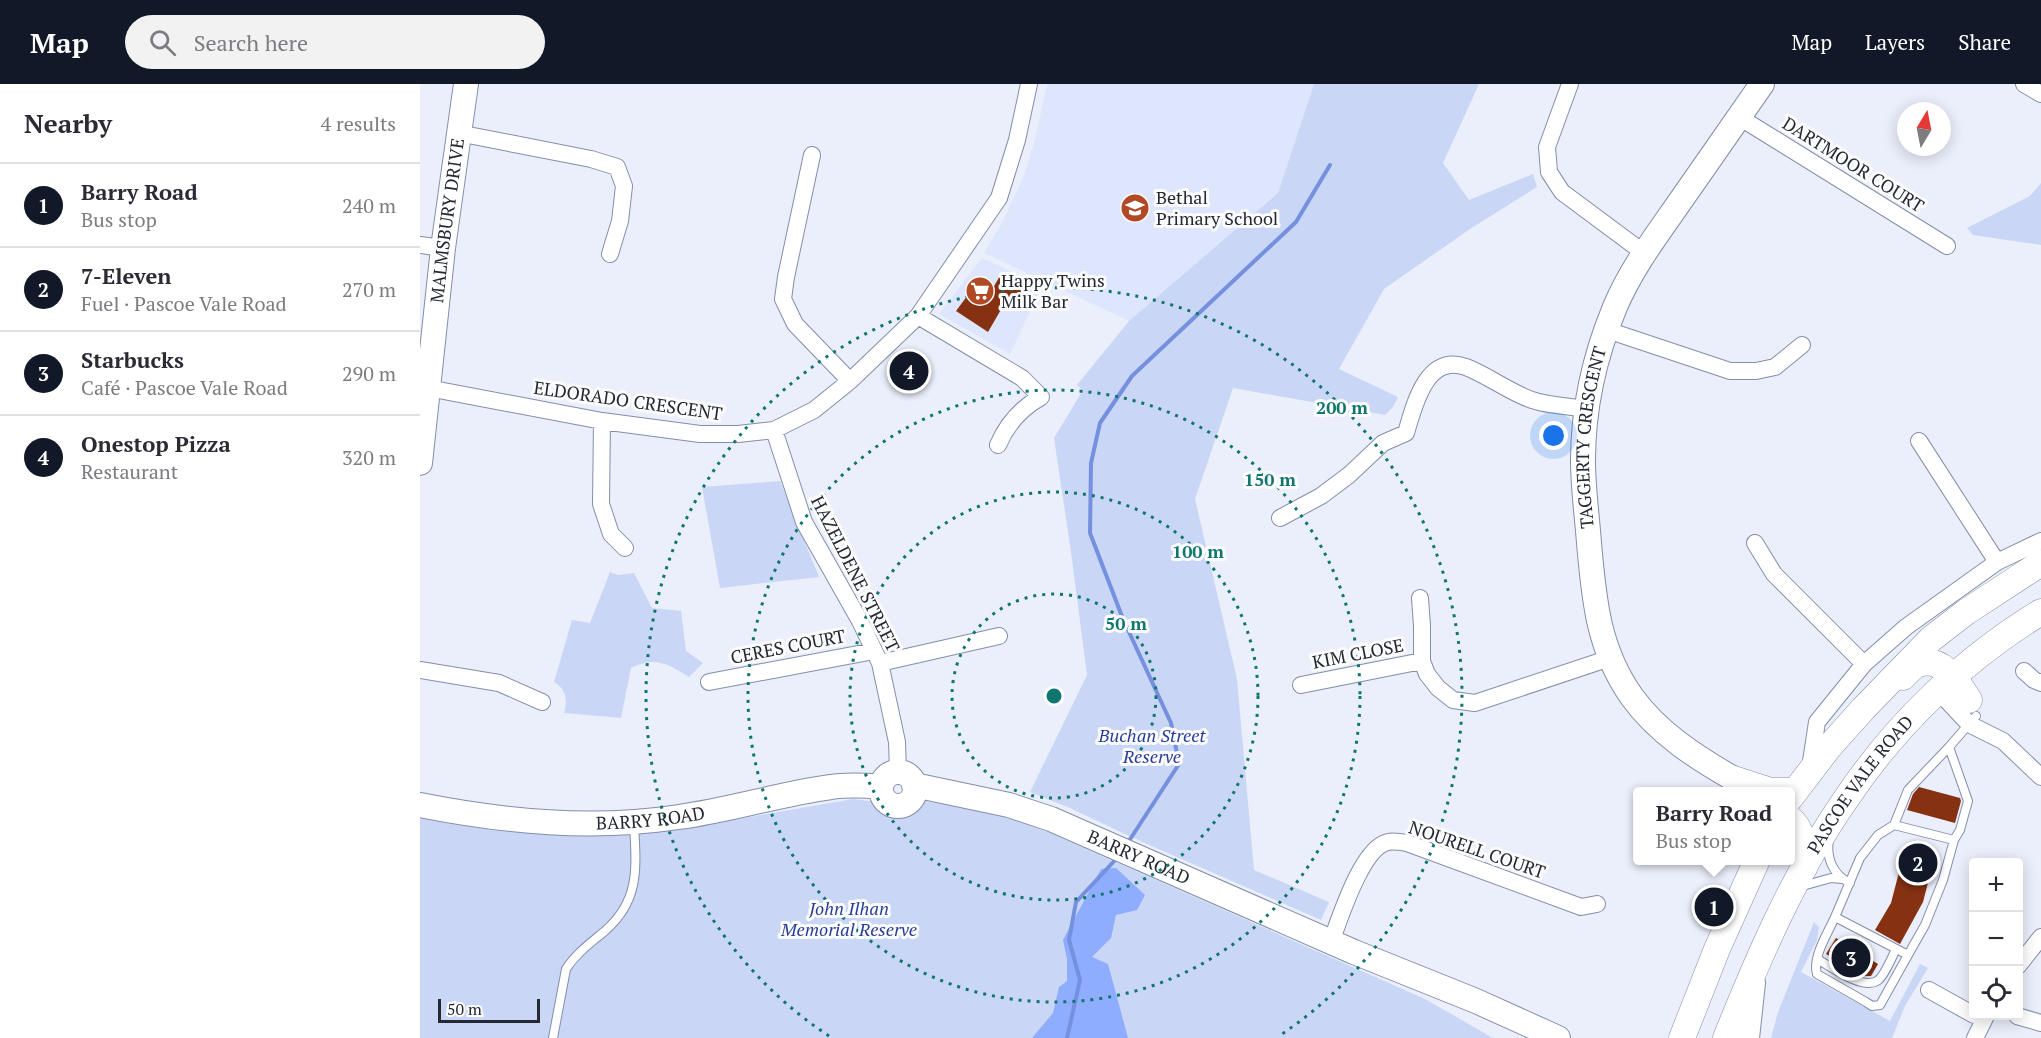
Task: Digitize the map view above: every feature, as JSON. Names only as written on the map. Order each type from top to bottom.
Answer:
[{"type":"main road","points":[[1798,787],[1863,709],[1931,639],[1966,612],[2041,563]]},
{"type":"main road","name":"PASCOE VALE ROAD","points":[[1726,1038],[1754,968],[1799,878],[1847,797],[1884,749],[1946,684],[1994,644],[2041,612]]},
{"type":"main road","points":[[1972,713],[1976,678],[1982,670],[2041,626]]},
{"type":"main road","points":[[1924,664],[1931,639]]},
{"type":"main road","points":[[1863,709],[1917,664],[1934,663],[1946,684],[1972,713]]},
{"type":"main road","points":[[1795,824],[1800,831],[1802,840],[1799,878]]},
{"type":"main road","points":[[1681,1035],[1754,865]]},
{"type":"street","name":"MALMSBURY DRIVE","points":[[420,463],[428,388],[432,246],[458,133],[466,84]]},
{"type":"street","name":"ELDORADO CRESCENT","points":[[428,388],[602,421],[700,434],[738,434],[774,430],[814,410],[850,381],[918,316],[999,198],[1017,140],[1029,84]]},
{"type":"street","points":[[1570,84],[1547,147],[1549,172],[1562,192],[1644,252]]},
{"type":"street","name":"TAGGERTY CRESCENT","points":[[1742,787],[1689,751],[1648,717],[1633,698],[1610,658],[1596,609],[1592,580],[1583,460],[1592,379],[1606,330],[1623,290],[1644,252],[1762,84]]},
{"type":"street","points":[[2025,84],[2041,94]]},
{"type":"street","name":"DARTMOOR COURT","points":[[1739,117],[1947,246]]},
{"type":"street","points":[[458,133],[591,159],[616,167],[624,186],[620,221],[610,254]]},
{"type":"street","points":[[812,155],[783,299],[795,324],[850,381]]},
{"type":"street","points":[[918,316],[1022,378],[1041,397],[1024,406],[1004,431],[998,445]]},
{"type":"street","points":[[1606,330],[1730,371],[1756,371],[1775,367],[1802,345]]},
{"type":"street","points":[[1280,518],[1321,496],[1350,475],[1383,444],[1406,433],[1422,388],[1429,376],[1438,369],[1452,365],[1465,367],[1534,401],[1587,409]]},
{"type":"street","points":[[602,421],[601,504],[611,534],[625,548]]},
{"type":"street","name":"HAZELDENE STREET","points":[[774,430],[804,522],[860,621],[877,657],[897,742],[898,781]]},
{"type":"street","points":[[1919,441],[1997,562]]},
{"type":"street","points":[[1798,787],[1816,722],[1864,664],[1906,627],[1997,562],[2041,541]]},
{"type":"street","points":[[1755,543],[1774,574],[1864,664]]},
{"type":"street","points":[[1420,598],[1422,661],[1432,681],[1453,700],[1475,703],[1610,658]]},
{"type":"street","name":"CERES COURT","points":[[709,682],[999,636]]},
{"type":"street","name":"KIM CLOSE","points":[[1301,685],[1422,661]]},
{"type":"street","points":[[420,670],[499,683],[542,702]]},
{"type":"street","points":[[2024,671],[2041,683]]},
{"type":"street","points":[[1972,713],[1984,724],[2006,733],[2041,767]]},
{"type":"street","points":[[1972,713],[2041,777]]},
{"type":"street","name":"BARRY ROAD","points":[[420,805],[460,813],[549,824],[634,822],[681,817],[834,786],[898,781],[1009,805],[1051,819],[1354,952],[1558,1036]]},
{"type":"street","name":"NOURELL COURT","points":[[1331,942],[1360,869],[1377,847],[1388,842],[1407,843],[1581,907],[1597,904]]},
{"type":"street","points":[[2023,961],[2041,937]]},
{"type":"street","name":"BARRY ROAD","points":[[1354,952],[1517,1038]]},
{"type":"street","points":[[1747,1038],[1754,968]]},
{"type":"street","points":[[1929,990],[1969,1010]]},
{"type":"street","points":[[2023,1018],[2041,1023]]},
{"type":"street","points":[[1975,1038],[1979,1020]]},
{"type":"lane","points":[[1949,747],[1968,801],[1960,830],[1954,840],[1943,880],[1925,924],[1880,1005],[1877,1006],[1817,974],[1815,967],[1817,959],[1835,917],[1846,881],[1860,858],[1878,835],[1894,825],[1908,789],[1949,747],[1972,713]]},
{"type":"lane","points":[[553,1038],[566,969],[571,960],[614,923],[630,897],[636,878],[634,822]]},
{"type":"lane","points":[[1831,822],[1828,847],[1830,861],[1833,869],[1846,881]]},
{"type":"lane","points":[[1894,825],[1954,840]]},
{"type":"lane","points":[[1799,878],[1846,881]]},
{"type":"lane","points":[[1835,917],[1908,955]]},
{"type":"lane","points":[[1817,959],[1856,980],[1870,983],[1880,978],[1896,949]]},
{"type":"shaded area","name":"Bethal Primary School","points":[[1047,84],[1314,84],[1278,193],[1129,321],[984,253],[1002,223],[1023,178],[1034,144]]},
{"type":"shaded area","points":[[982,258],[1042,286],[1010,354],[939,314]]},
{"type":"shaded area","points":[[1116,868],[1145,895],[1137,910],[1116,915],[1111,938],[1092,957],[1108,964],[1128,1038],[1032,1038],[1053,1013],[1059,987],[1067,981],[1067,959],[1063,940],[1101,869]]},
{"type":"green space","name":"Buchan Street Reserve","points":[[1314,84],[1479,84],[1443,163],[1469,200],[1533,174],[1537,187],[1470,229],[1384,289],[1339,369],[1398,397],[1393,407],[1385,415],[1233,388],[1195,499],[1237,679],[1254,870],[1329,902],[1321,920],[1030,792],[1087,675],[1054,438],[1083,390],[1077,385],[1129,321],[1278,193]]},
{"type":"green space","points":[[2041,183],[2041,245],[1973,235],[1967,228],[2030,196]]},
{"type":"green space","points":[[780,481],[819,577],[720,588],[702,487]]},
{"type":"green space","points":[[610,572],[618,575],[634,573],[652,608],[681,611],[686,651],[703,663],[689,677],[661,663],[640,664],[631,668],[621,718],[564,713],[565,695],[554,682],[572,620],[590,623]]},
{"type":"green space","name":"John Ilhan Memorial Reserve","points":[[853,799],[877,802],[893,811],[904,810],[919,800],[1000,814],[1050,833],[1425,999],[1493,1038],[420,1038],[420,815],[692,827]]},
{"type":"green space","points":[[1814,922],[1819,927],[1817,940],[1801,972],[1890,1021],[1920,964],[1928,968],[1905,1006],[1892,1038],[1771,1038],[1778,1012]]},
{"type":"building","points":[[1001,274],[1033,292],[1021,309],[1006,301],[988,332],[956,311],[979,280],[993,288]]},
{"type":"building","points":[[1919,787],[1960,798],[1955,823],[1907,810],[1913,794]]},
{"type":"building","points":[[1911,849],[1935,856],[1923,902],[1900,944],[1875,930],[1891,903],[1904,853]]},
{"type":"building","points":[[1836,938],[1878,964],[1871,976],[1864,976],[1826,954]]},
{"type":"waterway","points":[[1127,844],[1179,764],[1171,723],[1123,619],[1090,533],[1091,463],[1100,423],[1132,376],[1296,222],[1330,165]]},
{"type":"waterway","points":[[1067,1038],[1080,980],[1069,940],[1076,902],[1117,858]]},
{"type":"place","name":"Bethal Primary School","points":[[1135,208]]},
{"type":"place","name":"Happy Twins Milk Bar","points":[[980,291]]},
{"type":"place","name":"Onestop Pizza","points":[[909,371]]},
{"type":"place","name":"7-Eleven","points":[[1918,863]]},
{"type":"place","name":"Barry Road","points":[[1714,907]]},
{"type":"place","name":"Starbucks","points":[[1851,958]]}]
